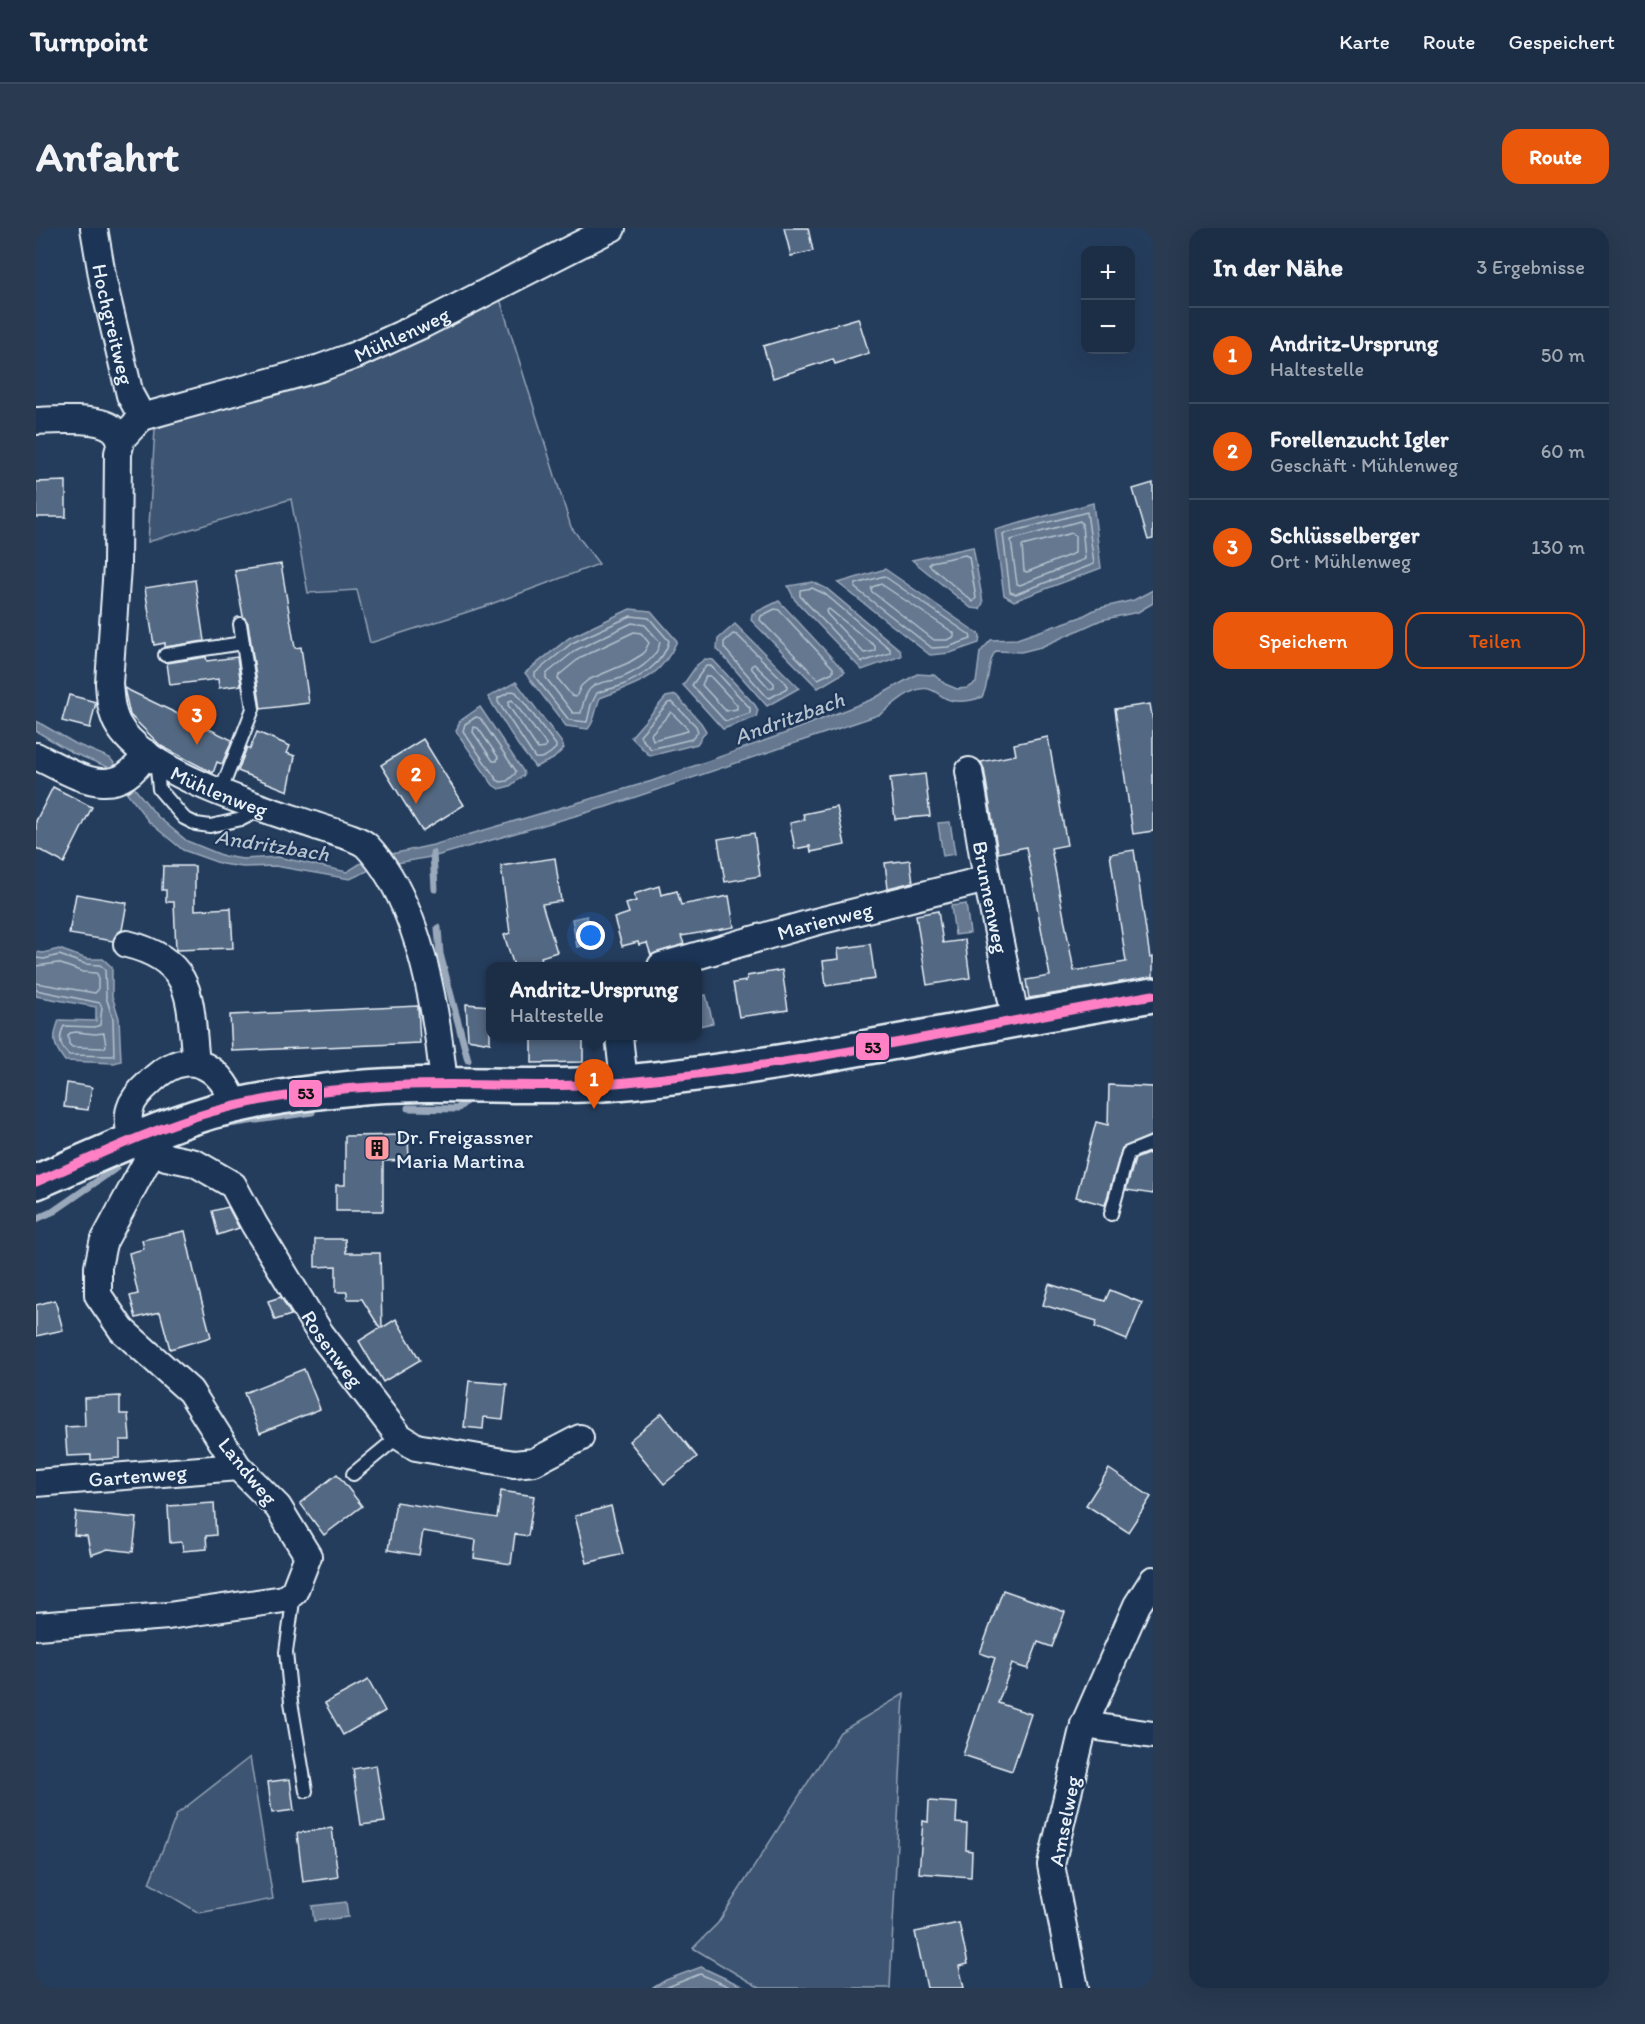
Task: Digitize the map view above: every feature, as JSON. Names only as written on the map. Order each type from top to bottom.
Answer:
[{"type":"main road","points":[[36,1182],[135,1139],[236,1106],[278,1098],[354,1088],[624,1082],[802,1059],[1153,995]]},
{"type":"street","name":"Hochgreitweg","points":[[94,228],[103,281],[124,372],[130,395],[142,417]]},
{"type":"street","name":"Mühlenweg","points":[[142,417],[320,368],[356,355],[424,324],[612,228]]},
{"type":"street","points":[[36,421],[66,419],[110,426],[122,438],[142,417]]},
{"type":"street","name":"Mühlenweg","points":[[122,438],[118,453],[116,486],[117,566],[110,673],[110,700],[118,725],[151,756],[173,770],[220,793],[365,844],[392,880],[406,908],[421,956],[438,1030],[444,1085]]},
{"type":"street","points":[[36,756],[87,780],[99,783],[120,778],[151,756]]},
{"type":"street","name":"Brunnenweg","points":[[969,771],[987,879],[1016,1021]]},
{"type":"street","name":"Marienweg","points":[[675,962],[815,922],[987,879]]},
{"type":"street","points":[[127,944],[156,952],[175,968],[184,983],[196,1063],[213,1071],[230,1092],[236,1106]]},
{"type":"street","points":[[620,1040],[624,1082]]},
{"type":"street","name":"Landweg","points":[[196,1063],[189,1061],[158,1074],[137,1095],[129,1110],[135,1139],[148,1159],[103,1243],[98,1266],[98,1295],[122,1330],[190,1391],[238,1467],[278,1507],[308,1556],[294,1592]]},
{"type":"street","name":"Rosenweg","points":[[135,1139],[166,1157],[195,1163],[233,1185],[320,1333],[399,1436],[416,1447],[514,1464],[534,1462],[580,1438]]},
{"type":"street","name":"Gartenweg","points":[[36,1483],[238,1467]]},
{"type":"street","name":"Amselweg","points":[[1074,1988],[1051,1865],[1084,1725],[1137,1605],[1153,1580]]},
{"type":"street","points":[[36,1626],[168,1616],[284,1599],[294,1592]]},
{"type":"street","points":[[1084,1725],[1153,1735]]},
{"type":"lane","points":[[220,793],[253,709],[240,624]]},
{"type":"lane","points":[[165,655],[243,643]]},
{"type":"lane","points":[[151,756],[159,789],[184,818],[196,824],[210,826],[242,819],[261,809]]},
{"type":"lane","points":[[1111,1214],[1128,1153],[1153,1143]]},
{"type":"lane","points":[[353,1474],[399,1436]]},
{"type":"lane","points":[[294,1592],[286,1652],[291,1702],[306,1791]]},
{"type":"shaded area","points":[[500,299],[571,527],[599,564],[483,607],[370,643],[357,590],[308,593],[291,499],[148,542],[155,429]]},
{"type":"shaded area","points":[[904,1694],[890,1988],[760,1988],[693,1948],[718,1923],[840,1732]]},
{"type":"shaded area","points":[[250,1757],[273,1899],[199,1913],[149,1883],[177,1814]]},
{"type":"water","points":[[1093,503],[1101,568],[1014,601],[1004,595],[995,530]]},
{"type":"water","points":[[973,547],[983,603],[980,609],[971,608],[912,560]]},
{"type":"water","points":[[885,569],[980,635],[979,643],[950,653],[930,655],[838,583]]},
{"type":"water","points":[[813,582],[827,589],[900,650],[901,656],[862,670],[795,600],[788,586]]},
{"type":"water","points":[[1153,590],[1153,603],[1138,612],[1101,620],[1041,647],[1021,652],[996,651],[991,660],[985,691],[982,697],[974,700],[954,701],[929,689],[920,689],[905,696],[881,714],[606,807],[436,856],[392,864],[387,855],[433,845],[652,781],[873,699],[917,674],[934,675],[945,684],[957,689],[968,688],[976,683],[980,652],[991,640],[1017,639],[1081,617],[1096,609],[1134,600]]},
{"type":"water","points":[[779,601],[845,672],[818,688],[751,620],[752,614]]},
{"type":"water","points":[[630,609],[651,611],[677,641],[670,654],[663,665],[646,679],[600,698],[593,722],[588,729],[566,726],[525,673],[569,638]]},
{"type":"water","points":[[735,624],[799,688],[767,706],[717,649],[718,639]]},
{"type":"water","points":[[705,659],[713,660],[755,705],[758,710],[756,717],[723,729],[683,685],[697,665]]},
{"type":"water","points":[[516,682],[564,748],[553,759],[535,767],[518,745],[488,697]]},
{"type":"water","points":[[676,695],[706,731],[697,744],[650,756],[631,737],[666,697]]},
{"type":"water","points":[[480,707],[523,771],[524,775],[510,786],[499,789],[493,785],[456,731],[460,721]]},
{"type":"water","points":[[36,721],[76,744],[110,758],[157,816],[187,841],[224,856],[243,859],[278,857],[347,872],[369,858],[376,867],[350,879],[275,866],[243,867],[222,864],[183,850],[149,822],[108,767],[73,753],[36,731]]},
{"type":"water","points":[[950,822],[955,854],[943,856],[938,823]]},
{"type":"water","points":[[966,904],[970,933],[955,935],[951,906]]},
{"type":"water","points":[[587,916],[592,944],[577,947],[572,919]]},
{"type":"water","points":[[59,949],[87,959],[103,959],[112,967],[112,996],[119,1018],[121,1061],[114,1063],[65,1061],[58,1051],[55,1032],[59,1020],[96,1021],[96,1007],[36,996],[36,952],[43,953]]},
{"type":"water","points":[[706,995],[713,1023],[702,1025],[702,996]]},
{"type":"water","points":[[346,1902],[348,1917],[314,1921],[312,1906]]},
{"type":"water","points":[[701,1967],[746,1988],[653,1988],[666,1980]]},
{"type":"building","points":[[784,228],[808,228],[813,251],[791,256]]},
{"type":"building","points":[[858,318],[869,353],[835,364],[833,359],[773,378],[763,346]]},
{"type":"building","points":[[66,481],[66,517],[36,517],[36,482]]},
{"type":"building","points":[[1153,483],[1153,539],[1148,540],[1133,489]]},
{"type":"building","points":[[281,564],[295,648],[301,647],[309,703],[261,709],[248,623],[243,616],[235,571]]},
{"type":"building","points":[[195,580],[204,641],[165,647],[165,643],[154,645],[145,588]]},
{"type":"building","points":[[206,657],[207,661],[237,657],[241,685],[219,688],[218,679],[170,685],[167,663]]},
{"type":"building","points":[[124,688],[232,740],[222,764],[217,762],[213,773],[161,746],[130,715]]},
{"type":"building","points":[[69,695],[96,702],[90,728],[62,721]]},
{"type":"building","points":[[1150,704],[1153,722],[1153,831],[1133,834],[1115,709]]},
{"type":"building","points":[[257,732],[290,746],[287,753],[295,756],[288,791],[238,771],[247,747],[250,749]]},
{"type":"building","points":[[1048,737],[1067,845],[1051,848],[1074,971],[1126,962],[1110,854],[1134,850],[1150,958],[1153,957],[1153,977],[1029,998],[1026,980],[1050,976],[1026,847],[998,853],[981,762],[1016,755],[1014,744]]},
{"type":"building","points":[[423,739],[464,805],[422,831],[381,765]]},
{"type":"building","points":[[925,774],[930,816],[895,819],[890,778]]},
{"type":"building","points":[[53,787],[92,807],[64,863],[36,848],[36,821]]},
{"type":"building","points":[[837,807],[845,845],[811,852],[810,846],[795,849],[790,823],[805,820],[803,814]]},
{"type":"building","points":[[754,833],[760,876],[725,882],[718,839]]},
{"type":"building","points":[[555,858],[561,901],[542,904],[557,952],[541,957],[543,962],[513,962],[504,935],[510,933],[501,866]]},
{"type":"building","points":[[910,860],[913,882],[888,888],[885,863]]},
{"type":"building","points":[[163,866],[195,866],[195,910],[231,908],[233,948],[176,950],[174,902],[166,902],[166,890],[162,890]]},
{"type":"building","points":[[659,886],[661,895],[677,891],[681,905],[729,896],[734,927],[681,936],[684,944],[651,955],[647,943],[639,945],[638,942],[622,946],[614,918],[629,913],[626,904],[636,901],[634,894]]},
{"type":"building","points":[[76,894],[127,903],[122,930],[117,933],[113,941],[69,934]]},
{"type":"building","points":[[938,911],[943,943],[965,940],[970,978],[927,985],[916,915]]},
{"type":"building","points":[[870,944],[875,979],[826,986],[823,961],[839,959],[838,949]]},
{"type":"building","points":[[782,970],[788,1010],[739,1017],[733,983],[746,981],[747,976]]},
{"type":"building","points":[[466,1004],[486,1006],[486,1040],[490,1040],[490,1043],[468,1039]]},
{"type":"building","points":[[418,1006],[420,1043],[232,1051],[230,1015]]},
{"type":"building","points":[[532,1040],[583,1040],[583,1062],[532,1063]]},
{"type":"building","points":[[67,1083],[92,1087],[88,1110],[64,1107]]},
{"type":"building","points":[[1109,1085],[1153,1087],[1153,1135],[1122,1148],[1105,1205],[1076,1197],[1096,1122],[1108,1125]]},
{"type":"building","points":[[408,1135],[409,1160],[383,1161],[383,1211],[336,1211],[336,1185],[345,1185],[345,1136]]},
{"type":"building","points":[[1153,1152],[1153,1194],[1126,1190],[1135,1159]]},
{"type":"building","points":[[228,1207],[239,1228],[218,1235],[212,1211]]},
{"type":"building","points":[[185,1231],[211,1337],[170,1349],[160,1312],[136,1318],[130,1296],[138,1294],[129,1253],[144,1249],[142,1240]]},
{"type":"building","points":[[315,1239],[345,1239],[346,1253],[380,1253],[382,1328],[396,1319],[420,1360],[383,1382],[359,1341],[380,1328],[362,1299],[347,1299],[347,1292],[336,1292],[336,1266],[315,1267]]},
{"type":"building","points":[[1049,1284],[1105,1301],[1110,1290],[1142,1303],[1127,1340],[1095,1327],[1097,1321],[1043,1305]]},
{"type":"building","points":[[281,1297],[291,1315],[275,1320],[268,1301]]},
{"type":"building","points":[[55,1300],[63,1330],[36,1336],[36,1305]]},
{"type":"building","points":[[304,1369],[320,1409],[260,1433],[244,1393]]},
{"type":"building","points":[[469,1381],[507,1384],[503,1419],[484,1417],[483,1429],[464,1427]]},
{"type":"building","points":[[120,1396],[120,1414],[128,1414],[130,1440],[120,1440],[120,1458],[91,1460],[91,1455],[67,1456],[65,1427],[85,1426],[84,1398]]},
{"type":"building","points":[[662,1413],[697,1457],[664,1484],[629,1441]]},
{"type":"building","points":[[1109,1469],[1151,1497],[1128,1532],[1086,1505]]},
{"type":"building","points":[[337,1474],[362,1506],[324,1535],[300,1503]]},
{"type":"building","points":[[501,1491],[534,1496],[528,1536],[515,1534],[511,1564],[474,1558],[476,1540],[423,1531],[419,1555],[388,1550],[396,1502],[497,1518]]},
{"type":"building","points":[[214,1503],[216,1535],[206,1536],[207,1549],[183,1551],[182,1542],[170,1543],[168,1506]]},
{"type":"building","points":[[611,1506],[623,1554],[587,1563],[575,1516]]},
{"type":"building","points":[[76,1512],[137,1518],[133,1552],[108,1549],[91,1555],[87,1536],[74,1535]]},
{"type":"building","points":[[1003,1590],[1065,1612],[1052,1647],[1038,1642],[1028,1669],[1012,1664],[998,1703],[1031,1714],[1012,1771],[963,1755],[995,1658],[980,1653]]},
{"type":"building","points":[[368,1680],[385,1711],[343,1735],[325,1703]]},
{"type":"building","points":[[376,1765],[385,1822],[361,1825],[353,1769]]},
{"type":"building","points":[[290,1779],[294,1810],[272,1813],[268,1782]]},
{"type":"building","points":[[929,1801],[957,1803],[956,1823],[967,1824],[966,1850],[972,1851],[971,1877],[919,1873],[923,1821],[928,1822]]},
{"type":"building","points":[[332,1828],[338,1877],[303,1882],[297,1833]]},
{"type":"building","points":[[959,1923],[968,1964],[959,1966],[964,1988],[927,1988],[915,1932]]},
{"type":"waterway","points":[[433,853],[435,889]]},
{"type":"waterway","points":[[438,928],[440,954],[468,1060]]},
{"type":"waterway","points":[[408,1108],[457,1109],[465,1102]]},
{"type":"waterway","points":[[222,1125],[312,1112]]},
{"type":"waterway","points":[[36,1219],[54,1211],[116,1168]]},
{"type":"transit line","name":"53","points":[[36,1182],[166,1127],[233,1106],[276,1098],[320,1091],[387,1086],[597,1084],[693,1075],[891,1044],[1153,995]]},
{"type":"place","name":"Schlüsselberger","points":[[197,745]]},
{"type":"place","name":"Forellenzucht Igler","points":[[416,804]]},
{"type":"place","name":"Andritz-Ursprung","points":[[594,1109]]},
{"type":"place","name":"Dr. Freigassner Maria Martina","points":[[377,1148]]},
{"type":"water label","name":"Andritzbach","points":[[789,718]]},
{"type":"water label","name":"Andritzbach","points":[[272,845]]}]
